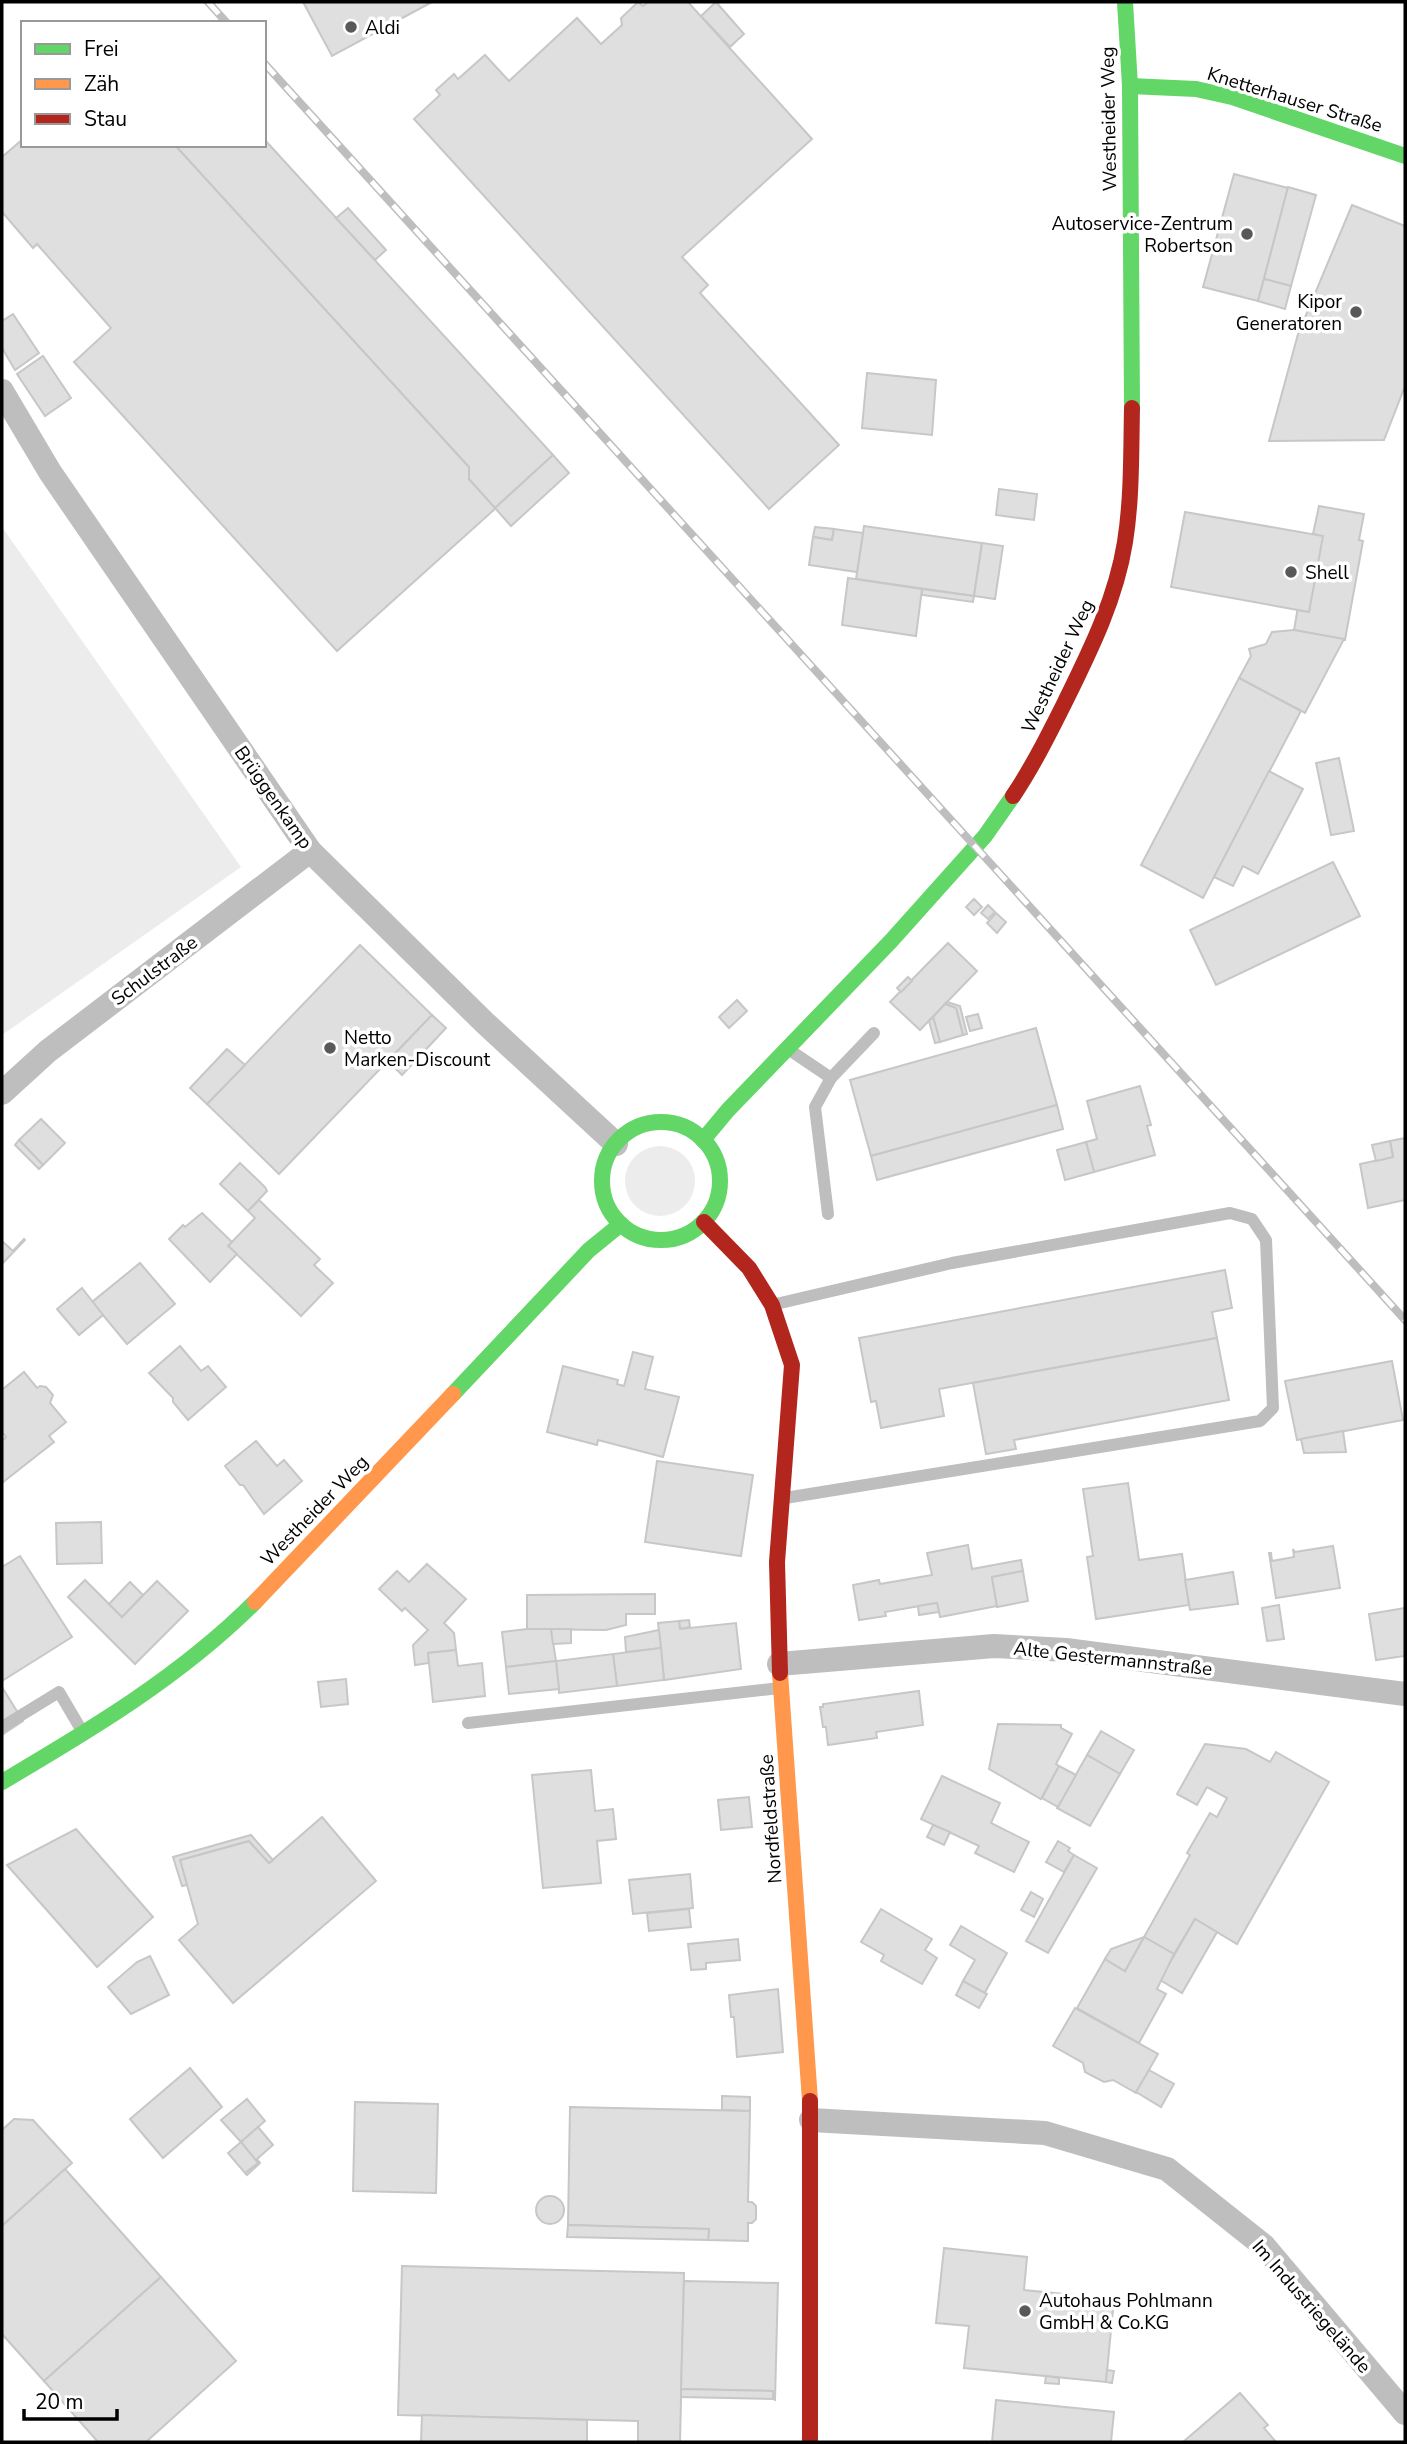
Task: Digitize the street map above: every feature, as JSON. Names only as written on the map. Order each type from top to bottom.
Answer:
[{"type":"main road","name":"Westheider Weg","points":[[703,1140],[727,1110],[891,942],[999,818],[1045,742],[1107,611],[1125,543],[1130,491],[1130,86],[1125,2]]},
{"type":"main road","name":"Knetterhauser Straße","points":[[1130,86],[1196,89],[1232,97],[1405,156]]},
{"type":"main road","points":[[668,1122],[687,1128],[703,1140],[714,1154],[719,1172],[717,1199],[704,1222],[684,1235],[662,1240],[633,1233],[621,1224],[610,1210],[603,1193],[602,1176],[606,1159],[616,1144],[631,1130],[649,1123],[668,1122]]},
{"type":"main road","name":"Nordfeldstraße","points":[[704,1222],[749,1268],[772,1305],[792,1365],[777,1562],[780,1676],[811,2120],[810,2442]]},
{"type":"main road","name":"Westheider Weg","points":[[2,1782],[84,1734],[166,1679],[236,1621],[589,1250],[621,1224]]},
{"type":"street","name":"Brüggenkamp","points":[[2,391],[50,472],[310,851],[485,1023],[616,1144]]},
{"type":"street","name":"Schulstraße","points":[[2,1093],[48,1052],[310,851]]},
{"type":"street","name":"Alte Gestermannstraße","points":[[780,1676],[1006,1646],[1066,1650],[1405,1695]]},
{"type":"street","name":"Im Industriegelände","points":[[811,2120],[1045,2133],[1167,2169],[1264,2246],[1405,2413]]},
{"type":"lane","points":[[828,1214],[816,1107],[831,1078],[874,1033]]},
{"type":"lane","points":[[786,1048],[831,1078]]},
{"type":"lane","points":[[772,1305],[952,1263],[1230,1213],[1252,1219],[1266,1240],[1273,1408],[1260,1420],[782,1498]]},
{"type":"lane","points":[[468,1723],[780,1676]]},
{"type":"lane","points":[[2,1727],[60,1692],[84,1734]]},
{"type":"shaded area","points":[[2,527],[241,867],[2,1035]]},
{"type":"shaded area","points":[[660,1146],[679,1152],[689,1162],[695,1181],[689,1200],[679,1210],[660,1216],[641,1210],[631,1200],[625,1181],[631,1162],[641,1152]]},
{"type":"building","name":"Aldi","points":[[303,2],[432,2],[332,56]]},
{"type":"building","points":[[638,2],[643,6],[648,2],[688,2],[812,139],[682,257],[708,285],[700,293],[839,445],[769,509],[414,119],[440,95],[436,90],[454,74],[458,79],[485,55],[509,81],[577,18],[601,44],[622,25],[621,18]]},
{"type":"building","points":[[716,2],[744,34],[730,47],[701,16]]},
{"type":"building","points":[[21,141],[21,147],[177,147],[469,467],[469,479],[496,508],[337,651],[74,362],[111,328],[37,244],[33,248],[2,212],[2,157]]},
{"type":"building","points":[[266,141],[553,455],[495,508],[469,479],[469,467],[177,147],[266,147]]},
{"type":"building","name":"Autoservice-Zentrum Robertson","points":[[1234,174],[1288,188],[1258,301],[1203,287]]},
{"type":"building","points":[[1288,187],[1316,195],[1291,286],[1264,279]]},
{"type":"building","name":"Kipor Generatoren","points":[[1352,205],[1405,226],[1405,386],[1384,440],[1269,441],[1298,334]]},
{"type":"building","points":[[348,208],[386,250],[375,260],[336,218]]},
{"type":"building","points":[[1264,279],[1291,286],[1285,309],[1258,301]]},
{"type":"building","points":[[13,314],[39,353],[15,370],[2,348],[2,321]]},
{"type":"building","points":[[43,356],[71,398],[45,416],[17,374]]},
{"type":"building","points":[[867,373],[936,380],[932,435],[862,428]]},
{"type":"building","points":[[553,455],[569,473],[511,526],[495,508]]},
{"type":"building","points":[[999,489],[1037,494],[1034,520],[996,515]]},
{"type":"building","points":[[1319,506],[1364,514],[1359,540],[1363,541],[1345,640],[1294,630],[1298,607],[1305,608],[1318,535],[1313,534]]},
{"type":"building","points":[[1185,512],[1323,536],[1309,612],[1171,587]]},
{"type":"building","points":[[864,526],[982,543],[974,596],[856,579]]},
{"type":"building","points":[[815,527],[834,529],[832,540],[813,537]]},
{"type":"building","points":[[834,529],[863,533],[857,572],[809,565],[813,537],[832,540]]},
{"type":"building","points":[[982,543],[1003,546],[995,599],[974,596]]},
{"type":"building","points":[[848,578],[922,589],[916,636],[842,625]]},
{"type":"building","points":[[922,589],[974,596],[973,602],[922,595]]},
{"type":"building","points":[[1294,630],[1344,639],[1305,713],[1239,678],[1251,656],[1249,649],[1266,644],[1272,632]]},
{"type":"building","points":[[1239,678],[1301,711],[1203,898],[1141,865]]},
{"type":"building","points":[[1339,758],[1354,831],[1331,835],[1316,763]]},
{"type":"building","points":[[1269,771],[1303,789],[1258,874],[1243,866],[1233,886],[1214,877]]},
{"type":"building","points":[[1333,862],[1360,916],[1216,985],[1190,930]]},
{"type":"building","points":[[974,899],[982,907],[974,915],[966,907]]},
{"type":"building","points":[[988,905],[995,912],[988,919],[981,913]]},
{"type":"building","points":[[996,913],[1006,922],[997,933],[987,923]]},
{"type":"building","points":[[948,943],[977,971],[920,1030],[890,1002]]},
{"type":"building","name":"Netto Marken-Discount","points":[[360,945],[432,1015],[279,1174],[207,1104]]},
{"type":"building","points":[[908,977],[912,981],[901,992],[897,988]]},
{"type":"building","points":[[737,1000],[747,1011],[729,1028],[719,1017]]},
{"type":"building","points":[[947,1002],[960,1006],[967,1034],[963,1035],[956,1008],[945,1004]]},
{"type":"building","points":[[945,1004],[956,1008],[963,1035],[940,1042],[933,1017]]},
{"type":"building","points":[[978,1014],[982,1028],[970,1031],[966,1017]]},
{"type":"building","points":[[432,1015],[446,1028],[402,1075],[388,1061]]},
{"type":"building","points":[[933,1017],[940,1042],[935,1043],[929,1021]]},
{"type":"building","points":[[1036,1028],[1057,1105],[871,1156],[850,1080]]},
{"type":"building","points":[[227,1049],[245,1065],[207,1104],[190,1088]]},
{"type":"building","points":[[1140,1086],[1151,1125],[1147,1126],[1155,1155],[1094,1172],[1086,1142],[1097,1139],[1087,1101]]},
{"type":"building","points":[[1057,1105],[1063,1129],[877,1180],[871,1156]]},
{"type":"building","points":[[41,1119],[65,1143],[43,1165],[19,1140]]},
{"type":"building","points":[[1405,1138],[1405,1200],[1368,1208],[1360,1164],[1393,1157],[1390,1141]]},
{"type":"building","points":[[19,1140],[43,1165],[39,1169],[15,1145]]},
{"type":"building","points":[[1390,1141],[1393,1157],[1376,1161],[1372,1145]]},
{"type":"building","points":[[1086,1142],[1094,1172],[1065,1180],[1057,1150]]},
{"type":"building","points":[[240,1163],[267,1191],[248,1211],[220,1184]]},
{"type":"building","points":[[259,1200],[320,1259],[314,1265],[333,1283],[301,1316],[228,1246],[255,1218],[248,1211]]},
{"type":"building","points":[[202,1213],[232,1242],[228,1246],[237,1254],[210,1282],[169,1239],[183,1225],[185,1227]]},
{"type":"building","points":[[24,1239],[2,1264],[2,1241],[13,1251]]},
{"type":"building","points":[[140,1263],[175,1304],[127,1344],[92,1302]]},
{"type":"building","points":[[1225,1270],[1232,1308],[1212,1312],[1217,1338],[939,1389],[944,1416],[881,1428],[876,1401],[871,1402],[859,1338]]},
{"type":"building","points":[[82,1288],[103,1315],[79,1335],[57,1309]]},
{"type":"building","points":[[1217,1338],[1229,1400],[1014,1440],[1016,1449],[986,1454],[973,1383]]},
{"type":"building","points":[[180,1346],[201,1371],[208,1366],[226,1387],[188,1420],[173,1402],[173,1398],[149,1373]]},
{"type":"building","points":[[633,1352],[653,1357],[645,1389],[679,1397],[663,1457],[598,1440],[597,1445],[547,1432],[563,1366],[618,1380],[617,1384],[624,1386]]},
{"type":"building","points":[[1392,1361],[1403,1420],[1297,1440],[1285,1381]]},
{"type":"building","points":[[24,1372],[37,1388],[46,1387],[53,1395],[50,1403],[66,1422],[49,1436],[54,1442],[2,1483],[2,1441],[6,1437],[2,1432],[2,1387],[3,1389]]},
{"type":"building","points":[[1343,1431],[1346,1452],[1304,1453],[1301,1439]]},
{"type":"building","points":[[256,1441],[277,1466],[284,1460],[302,1481],[264,1514],[225,1466]]},
{"type":"building","points":[[657,1461],[753,1475],[741,1556],[645,1542]]},
{"type":"building","points":[[1128,1483],[1139,1560],[1182,1554],[1189,1605],[1096,1619],[1087,1557],[1093,1556],[1083,1489]]},
{"type":"building","points":[[101,1522],[102,1563],[57,1564],[56,1523]]},
{"type":"building","points":[[968,1545],[972,1569],[1021,1560],[1023,1571],[992,1577],[997,1606],[940,1617],[937,1603],[885,1612],[886,1616],[859,1620],[853,1585],[879,1580],[880,1584],[932,1575],[927,1553]]},
{"type":"building","points":[[1333,1546],[1340,1588],[1276,1598],[1269,1553],[1272,1561],[1294,1557],[1293,1549],[1295,1552]]},
{"type":"building","points":[[20,1556],[72,1637],[2,1681],[2,1567]]},
{"type":"building","points":[[427,1564],[466,1599],[444,1623],[454,1633],[456,1650],[428,1653],[429,1663],[415,1665],[413,1645],[428,1630],[405,1608],[402,1611],[379,1589],[397,1571],[409,1582]]},
{"type":"building","points":[[1023,1571],[1028,1601],[997,1607],[992,1577]]},
{"type":"building","points":[[1233,1572],[1238,1604],[1190,1610],[1185,1580]]},
{"type":"building","points":[[85,1580],[122,1617],[157,1581],[188,1611],[135,1664],[68,1597]]},
{"type":"building","points":[[130,1582],[143,1595],[122,1617],[109,1604]]},
{"type":"building","points":[[655,1594],[655,1614],[626,1614],[626,1625],[606,1630],[527,1629],[527,1595]]},
{"type":"building","points":[[937,1603],[939,1612],[919,1615],[918,1606]]},
{"type":"building","points":[[1279,1605],[1284,1639],[1267,1641],[1262,1608]]},
{"type":"building","points":[[1405,1608],[1405,1656],[1376,1660],[1369,1614]]},
{"type":"building","points":[[689,1620],[690,1627],[680,1629],[679,1621]]},
{"type":"building","points":[[679,1621],[680,1629],[736,1623],[741,1669],[664,1680],[658,1623]]},
{"type":"building","points":[[551,1629],[556,1661],[506,1667],[502,1632]]},
{"type":"building","points":[[551,1629],[571,1629],[571,1643],[553,1644]]},
{"type":"building","points":[[659,1630],[661,1648],[626,1652],[625,1637]]},
{"type":"building","points":[[661,1648],[664,1680],[617,1686],[613,1654]]},
{"type":"building","points":[[456,1650],[458,1666],[482,1663],[485,1696],[433,1702],[428,1653]]},
{"type":"building","points":[[613,1654],[617,1686],[559,1693],[556,1661]]},
{"type":"building","points":[[556,1661],[559,1689],[509,1694],[506,1667]]},
{"type":"building","points":[[346,1679],[348,1704],[321,1707],[318,1682]]},
{"type":"building","points":[[2,1687],[23,1721],[2,1735]]},
{"type":"building","points":[[919,1691],[923,1725],[876,1732],[877,1738],[828,1745],[820,1707],[823,1707],[823,1704]]},
{"type":"building","points":[[998,1724],[1061,1725],[1061,1728],[1072,1734],[1041,1799],[989,1769]]},
{"type":"building","points":[[1101,1731],[1134,1750],[1120,1774],[1087,1755]]},
{"type":"building","points":[[1205,1744],[1246,1749],[1270,1762],[1276,1752],[1329,1782],[1237,1944],[1195,1919],[1174,1954],[1144,1937],[1210,1813],[1217,1817],[1227,1798],[1207,1787],[1197,1805],[1177,1794]]},
{"type":"building","points":[[1087,1755],[1120,1774],[1090,1826],[1057,1808]]},
{"type":"building","points":[[1059,1766],[1076,1775],[1058,1807],[1042,1798]]},
{"type":"building","points":[[591,1770],[595,1811],[613,1809],[616,1839],[597,1841],[601,1883],[543,1888],[532,1775]]},
{"type":"building","points":[[942,1776],[1000,1803],[991,1823],[1029,1842],[1014,1872],[975,1853],[979,1846],[921,1819]]},
{"type":"building","points":[[749,1797],[752,1827],[721,1830],[718,1800]]},
{"type":"building","points":[[322,1817],[376,1881],[233,2003],[179,1940],[198,1924],[180,1860],[249,1841],[269,1863]]},
{"type":"building","points":[[933,1825],[950,1832],[944,1845],[927,1837]]},
{"type":"building","points":[[76,1829],[153,1917],[97,1967],[7,1865]]},
{"type":"building","points":[[251,1835],[273,1860],[269,1863],[249,1841],[180,1860],[187,1885],[182,1886],[173,1857]]},
{"type":"building","points":[[1058,1841],[1070,1848],[1068,1851],[1074,1855],[1064,1872],[1046,1862]]},
{"type":"building","points":[[1074,1855],[1097,1868],[1048,1953],[1026,1941]]},
{"type":"building","points":[[690,1874],[693,1908],[633,1914],[629,1880]]},
{"type":"building","points":[[1031,1892],[1043,1899],[1034,1917],[1021,1910]]},
{"type":"building","points":[[689,1909],[691,1927],[649,1931],[647,1913]]},
{"type":"building","points":[[881,1909],[932,1939],[925,1950],[937,1958],[922,1984],[881,1961],[884,1955],[861,1942]]},
{"type":"building","points":[[1195,1919],[1217,1932],[1182,1993],[1160,1980]]},
{"type":"building","points":[[961,1926],[1007,1953],[984,1994],[963,1981],[975,1960],[950,1945]]},
{"type":"building","points":[[1144,1937],[1174,1954],[1157,1989],[1166,1994],[1139,2043],[1077,2008],[1105,1959],[1125,1971]]},
{"type":"building","points":[[1144,1937],[1125,1971],[1105,1959],[1111,1949]]},
{"type":"building","points":[[738,1939],[740,1960],[706,1963],[706,1969],[691,1970],[688,1944]]},
{"type":"building","points":[[150,1956],[169,1995],[131,2014],[108,1987],[137,1962]]},
{"type":"building","points":[[963,1981],[987,1994],[979,2008],[956,1995]]},
{"type":"building","points":[[778,1989],[783,2052],[737,2057],[734,2017],[731,2017],[729,1995]]},
{"type":"building","points":[[1075,2008],[1158,2054],[1136,2093],[1113,2080],[1104,2082],[1085,2072],[1083,2063],[1053,2046]]},
{"type":"building","points":[[190,2068],[222,2107],[163,2158],[130,2119]]},
{"type":"building","points":[[1149,2070],[1174,2084],[1161,2107],[1136,2092]]},
{"type":"building","points":[[722,2096],[750,2097],[750,2111],[722,2110]]},
{"type":"building","points":[[247,2099],[265,2121],[241,2142],[221,2120]]},
{"type":"building","points":[[355,2102],[438,2104],[436,2193],[353,2191]]},
{"type":"building","points":[[570,2107],[750,2111],[748,2202],[756,2206],[756,2219],[748,2223],[748,2241],[708,2240],[709,2229],[568,2225]]},
{"type":"building","points":[[14,2119],[33,2120],[72,2163],[2,2226],[2,2130]]},
{"type":"building","points":[[258,2127],[273,2145],[257,2159],[260,2163],[247,2175],[245,2173],[258,2163],[241,2142]]},
{"type":"building","points":[[241,2142],[258,2163],[245,2173],[228,2153]]},
{"type":"building","points":[[65,2169],[161,2277],[44,2381],[2,2334],[2,2226]]},
{"type":"building","points":[[550,2196],[560,2200],[564,2210],[560,2220],[550,2224],[540,2220],[536,2210],[540,2200]]},
{"type":"building","points":[[568,2225],[709,2229],[708,2240],[567,2237]]},
{"type":"building","name":"Autohaus Pohlmann GmbH & Co.KG","points":[[944,2248],[1027,2257],[1024,2290],[1114,2299],[1106,2382],[964,2368],[969,2326],[936,2323]]},
{"type":"building","points":[[402,2266],[684,2273],[680,2442],[638,2442],[638,2421],[398,2415]]},
{"type":"building","points":[[161,2277],[236,2361],[146,2442],[98,2442],[44,2381]]},
{"type":"building","points":[[684,2281],[778,2283],[775,2400],[773,2391],[681,2389]]},
{"type":"building","points":[[1107,2370],[1114,2371],[1112,2383],[1106,2382]]},
{"type":"building","points":[[1046,2376],[1059,2378],[1059,2384],[1045,2383]]},
{"type":"building","points":[[681,2389],[773,2391],[773,2399],[681,2397]]},
{"type":"building","points":[[1240,2393],[1268,2425],[1264,2428],[1276,2442],[1183,2442]]},
{"type":"building","points":[[996,2400],[1114,2412],[1111,2442],[992,2442]]},
{"type":"building","points":[[422,2415],[587,2420],[587,2442],[421,2442]]},
{"type":"railway","points":[[208,2],[225,21]]},
{"type":"railway","points":[[266,65],[1405,1320]]},
{"type":"traffic: fast","points":[[1125,2],[1130,86],[1132,408]]},
{"type":"traffic: fast","points":[[1130,86],[1196,89],[1232,97],[1405,156]]},
{"type":"traffic: fast","points":[[703,1140],[728,1110],[891,941],[985,836],[1013,796]]},
{"type":"traffic: fast","points":[[661,1122],[694,1132],[710,1148],[720,1181],[710,1214],[694,1230],[661,1240],[628,1230],[612,1214],[602,1181],[612,1148],[628,1132],[661,1122]]},
{"type":"traffic: fast","points":[[453,1394],[589,1250],[621,1224]]},
{"type":"traffic: fast","points":[[2,1782],[134,1700],[197,1654],[255,1602]]},
{"type":"traffic: slow","points":[[255,1602],[453,1394]]},
{"type":"traffic: slow","points":[[780,1673],[810,2101]]},
{"type":"traffic: jam","points":[[1013,796],[1074,683],[1101,624],[1115,584],[1125,542],[1129,509],[1132,408]]},
{"type":"traffic: jam","points":[[704,1222],[749,1268],[772,1305],[792,1365],[777,1562],[780,1673]]},
{"type":"traffic: jam","points":[[810,2101],[810,2442]]},
{"type":"place","name":"Aldi","points":[[351,27]]},
{"type":"place","name":"Autoservice-Zentrum Robertson","points":[[1247,234]]},
{"type":"place","name":"Kipor Generatoren","points":[[1356,312]]},
{"type":"place","name":"Shell","points":[[1291,572]]},
{"type":"place","name":"Netto Marken-Discount","points":[[330,1048]]},
{"type":"place","name":"Autohaus Pohlmann GmbH & Co.KG","points":[[1025,2311]]}]
